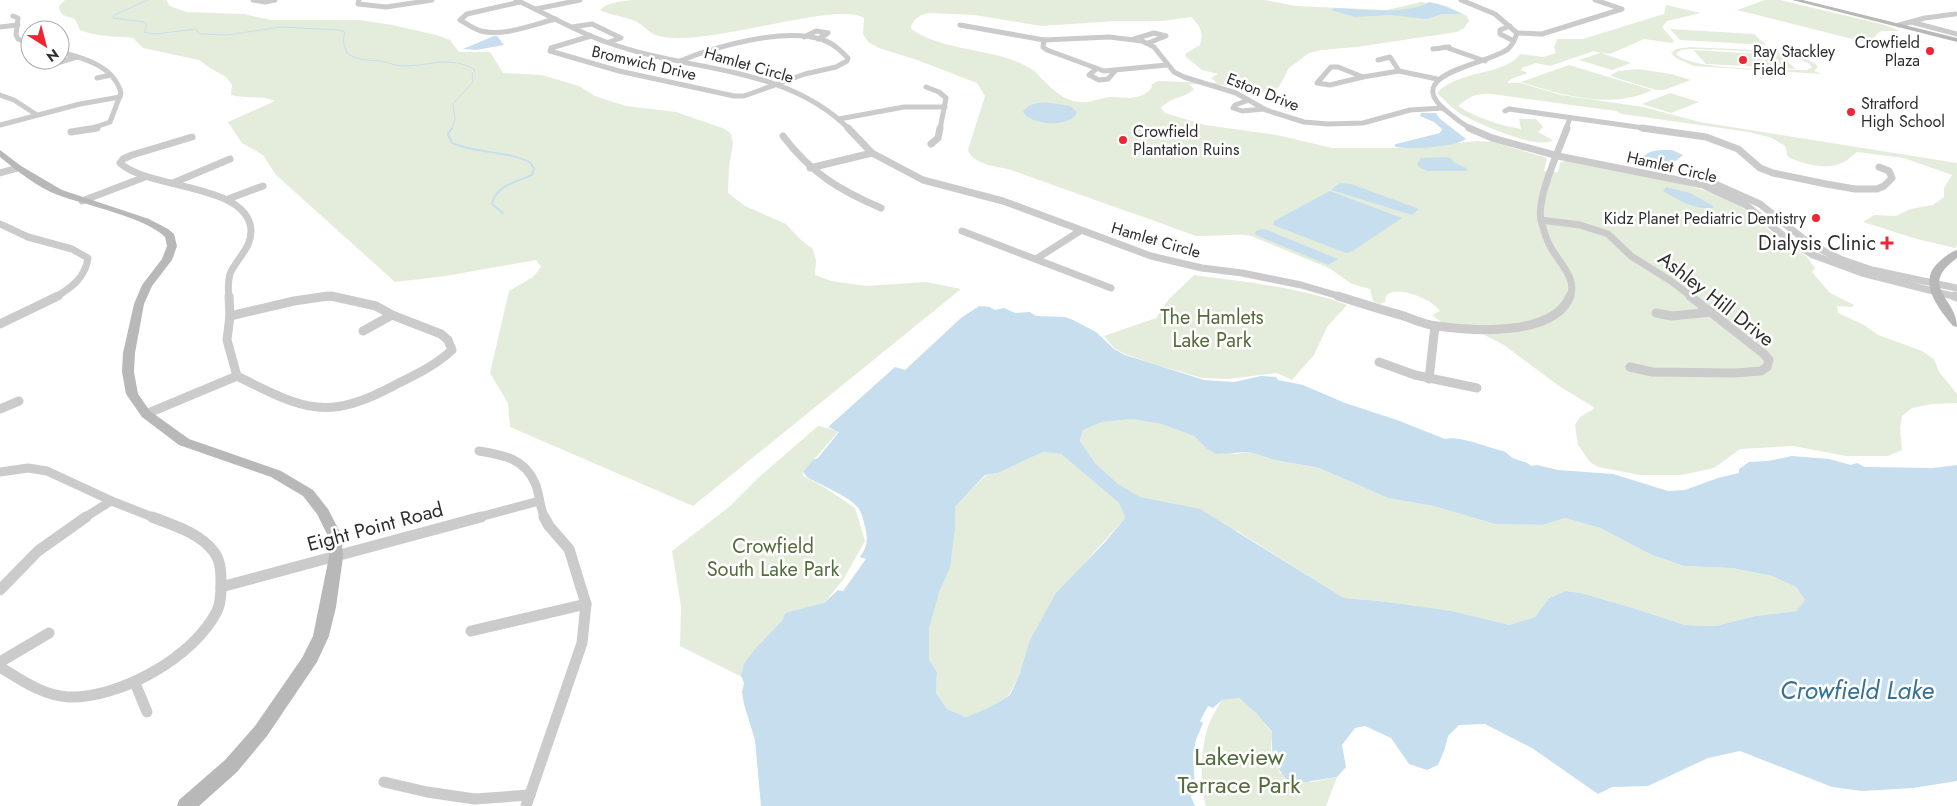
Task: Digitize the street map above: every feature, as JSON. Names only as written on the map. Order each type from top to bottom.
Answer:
[{"type":"street","points":[[252,0],[265,2],[275,0]]},
{"type":"street","points":[[359,0],[358,4],[382,9],[432,0]]},
{"type":"street","points":[[536,9],[580,0]]},
{"type":"street","points":[[1461,0],[1495,14],[1517,33],[1549,32],[1622,9],[1595,0]]},
{"type":"street","points":[[1795,0],[1957,40]]},
{"type":"street","points":[[518,1],[467,14],[460,20],[482,31],[490,32],[556,19]]},
{"type":"street","name":"Hamlet Circle","points":[[518,1],[609,43],[745,75],[776,84],[810,99],[839,119],[872,153],[923,180],[1002,201],[1080,231],[1174,262],[1301,285],[1435,326],[1486,330],[1512,328],[1537,322],[1559,312],[1568,302],[1573,290],[1566,268],[1550,246],[1541,220],[1540,205],[1558,153]]},
{"type":"street","points":[[1898,25],[1909,21],[1955,14]]},
{"type":"street","points":[[13,16],[18,18],[16,35],[20,40]]},
{"type":"street","points":[[1909,21],[1957,34]]},
{"type":"street","points":[[0,27],[18,24]]},
{"type":"street","name":"Hamlet Circle","points":[[572,27],[592,24],[621,38],[609,43]]},
{"type":"street","points":[[960,25],[1044,40],[1109,36],[1148,43],[1166,36],[1150,32],[1134,39]]},
{"type":"street","points":[[1510,26],[1500,30],[1500,34],[1514,41]]},
{"type":"street","points":[[804,37],[815,31],[824,30],[828,33],[818,39]]},
{"type":"street","points":[[1363,77],[1346,69],[1331,67],[1318,83],[1330,85],[1399,71],[1437,79],[1508,50],[1517,33]]},
{"type":"street","name":"Bromwich Drive","points":[[591,36],[557,45],[551,48],[550,51],[611,69],[722,96],[744,96],[776,84]]},
{"type":"street","points":[[680,61],[717,48],[773,38],[804,37],[823,40],[846,56],[846,61],[836,67],[776,84]]},
{"type":"street","points":[[1044,40],[1043,46],[1047,50],[1095,70],[1114,71],[1167,65]]},
{"type":"street","name":"Eston Drive","points":[[1148,43],[1154,47],[1174,72],[1184,77],[1218,87],[1249,100],[1264,109],[1304,122],[1363,123],[1410,110],[1443,108]]},
{"type":"street","points":[[1433,49],[1457,45]]},
{"type":"street","points":[[1445,47],[1485,61]]},
{"type":"street","points":[[70,55],[98,63],[111,75],[120,88],[120,97],[110,122],[97,128],[71,132]]},
{"type":"street","points":[[70,59],[78,57]]},
{"type":"street","points":[[1378,60],[1390,57],[1399,71]]},
{"type":"street","points":[[1095,70],[1089,76],[1099,80],[1108,79],[1114,71]]},
{"type":"street","points":[[97,78],[111,75]]},
{"type":"street","name":"Hamlet Circle","points":[[1437,79],[1432,87],[1431,94],[1434,100],[1465,126],[1492,138],[1702,185],[1746,205],[1791,242],[1813,255],[1846,268],[1936,288]]},
{"type":"street","points":[[926,87],[944,95],[946,98],[938,138],[932,144]]},
{"type":"street","points":[[0,95],[14,100],[37,116]]},
{"type":"street","points":[[0,125],[80,104],[120,97]]},
{"type":"street","points":[[1249,100],[1235,105],[1233,108],[1242,111],[1264,109]]},
{"type":"street","points":[[839,119],[904,107],[945,107]]},
{"type":"street","points":[[1505,111],[1509,109],[1706,137],[1738,149],[1746,154],[1751,162],[1766,170],[1862,189],[1877,189],[1885,186],[1892,178],[1889,171],[1879,167]]},
{"type":"street","points":[[1558,153],[1570,118]]},
{"type":"street","points":[[783,136],[795,153],[810,168],[837,188],[881,208]]},
{"type":"street","points":[[192,137],[123,159],[120,163],[122,167],[141,176],[228,199],[244,212],[250,224],[251,237],[245,252],[230,275],[228,293],[230,316],[227,335],[237,376]]},
{"type":"street","points":[[0,153],[18,168],[59,192],[146,221],[170,236],[172,246],[167,260],[147,285],[139,304],[129,353],[128,372],[132,394],[146,414],[184,442],[276,474],[308,493],[323,512],[334,534],[336,557],[328,607],[321,636],[309,662],[261,731],[231,766],[186,806]]},
{"type":"street","points":[[810,168],[872,153]]},
{"type":"street","name":"Hamlet Circle","points":[[1558,153],[1690,176],[1721,186],[1763,206],[1806,241],[1826,253],[1860,266],[1936,288]]},
{"type":"street","points":[[173,183],[230,159]]},
{"type":"street","points":[[0,173],[18,168]]},
{"type":"street","points":[[79,199],[141,176]]},
{"type":"street","points":[[228,199],[262,186]]},
{"type":"street","name":"Ashley Hill Drive","points":[[1541,220],[1580,225],[1608,234],[1631,256],[1671,281],[1764,354],[1768,360],[1767,367],[1761,371],[1734,373],[1652,372],[1630,367]]},
{"type":"street","points":[[0,324],[33,310],[65,292],[89,266],[88,258],[72,249],[2,226]]},
{"type":"street","points":[[962,231],[1111,288]]},
{"type":"street","points":[[1036,260],[1080,231]]},
{"type":"street","points":[[1791,242],[1806,241]]},
{"type":"street","points":[[1957,253],[1940,268],[1935,276],[1936,288],[1957,324]]},
{"type":"street","points":[[1936,288],[1957,288]]},
{"type":"street","points":[[1936,288],[1957,296]]},
{"type":"street","points":[[146,414],[237,376],[289,400],[315,407],[339,408],[360,402],[436,363],[452,350],[448,340],[441,334],[392,316],[376,306],[330,296],[314,297],[230,316]]},
{"type":"street","points":[[1656,313],[1672,316],[1711,312]]},
{"type":"street","points":[[364,331],[392,316]]},
{"type":"street","points":[[1429,379],[1435,326]]},
{"type":"street","points":[[1379,362],[1399,371],[1429,379],[1477,388]]},
{"type":"street","points":[[0,409],[19,401]]},
{"type":"street","points":[[384,782],[427,792],[475,799],[528,800],[582,643],[586,604],[569,549],[542,513],[535,483],[526,469],[509,456],[479,451]]},
{"type":"street","points":[[0,472],[36,468],[59,476],[111,501],[200,538],[220,560],[221,587],[218,610],[206,627],[188,646],[162,667],[135,683],[96,693],[69,697],[39,690],[0,668]]},
{"type":"street","points":[[0,590],[18,567],[54,536],[111,501]]},
{"type":"street","name":"Eight Point Road","points":[[221,587],[539,501]]},
{"type":"street","points":[[471,631],[586,604]]},
{"type":"street","points":[[0,662],[50,632]]},
{"type":"street","points":[[135,683],[148,712]]},
{"type":"green space","points":[[65,0],[166,0],[170,6],[186,12],[244,14],[271,20],[360,20],[436,35],[450,40],[459,52],[490,52],[503,73],[542,75],[579,86],[595,96],[626,106],[676,112],[725,129],[731,134],[733,143],[728,193],[745,206],[786,224],[801,240],[813,249],[816,261],[815,275],[831,281],[866,286],[926,282],[961,289],[693,506],[510,427],[508,403],[490,373],[509,291],[533,277],[541,267],[536,260],[446,276],[395,282],[276,175],[263,155],[242,143],[228,122],[275,101],[231,95],[232,85],[226,77],[199,60],[143,48],[133,38],[99,35],[80,30],[75,19],[60,12],[59,6]]},
{"type":"green space","points":[[631,0],[1265,0],[1296,6],[1387,10],[1421,2],[1447,6],[1467,16],[1469,21],[1464,28],[1457,32],[1309,53],[1289,68],[1279,87],[1273,91],[1249,93],[1223,85],[1189,84],[1194,89],[1191,92],[1165,104],[1161,108],[1165,113],[1205,125],[1277,135],[1332,148],[1401,148],[1477,141],[1493,142],[1547,158],[1544,171],[1558,172],[1560,163],[1568,160],[1682,184],[1714,193],[1734,202],[1753,215],[1785,245],[1806,256],[1815,268],[1812,272],[1830,293],[1854,305],[1852,307],[1837,306],[1838,313],[1864,325],[1878,335],[1922,351],[1934,359],[1939,372],[1957,394],[1957,403],[1932,404],[1912,408],[1902,416],[1900,429],[1902,450],[1888,456],[1846,456],[1793,446],[1740,449],[1714,468],[1681,475],[1640,475],[1598,467],[1590,462],[1578,445],[1575,425],[1580,417],[1595,408],[1559,386],[1504,345],[1467,326],[1444,324],[1432,315],[1440,311],[1429,301],[1410,293],[1392,292],[1387,295],[1385,302],[1379,304],[1373,301],[1370,289],[1352,284],[1329,268],[1251,236],[1196,236],[975,159],[968,150],[985,96],[977,83],[920,61],[879,48],[868,42],[863,34],[864,18],[849,14],[827,15],[707,36],[680,38],[656,35],[637,22],[600,10],[612,3]],"holes":[[[929,13],[975,15],[1041,26],[1116,21],[1163,21],[1191,17],[1197,23],[1202,37],[1200,45],[1185,54],[1186,57],[1202,70],[1218,74],[1211,78],[1217,83],[1158,81],[1140,96],[1130,98],[1110,97],[1084,102],[1074,101],[1059,94],[1029,67],[1020,63],[946,44],[911,29],[917,18]]]},
{"type":"green space","points":[[1765,0],[1780,0],[1885,25],[1900,31],[1881,31],[1872,39],[1880,46],[1737,10]]},
{"type":"green space","points":[[1666,5],[1701,13],[1667,21],[1662,27],[1674,41],[1672,43],[1644,39],[1610,54],[1601,53],[1631,63],[1612,70],[1579,60],[1600,53],[1594,51],[1550,66],[1536,63],[1522,68],[1521,70],[1528,73],[1511,79],[1507,83],[1521,83],[1561,95],[1643,107],[1700,122],[1957,163],[1957,245],[1955,248],[1917,239],[1863,222],[1874,215],[1896,216],[1910,209],[1933,205],[1944,197],[1944,188],[1952,175],[1904,158],[1857,152],[1846,161],[1837,165],[1823,166],[1801,162],[1788,157],[1785,146],[1772,138],[1749,132],[1492,94],[1474,96],[1458,106],[1488,120],[1521,129],[1519,119],[1536,119],[1543,127],[1538,132],[1553,140],[1535,142],[1493,129],[1461,114],[1437,93],[1446,85],[1457,80],[1504,66],[1520,54],[1543,57],[1556,53],[1554,48],[1557,39],[1583,39],[1664,14]]},
{"type":"green space","points":[[1670,29],[1754,34],[1766,45],[1680,40]]},
{"type":"green space","points":[[1690,47],[1738,49],[1796,56],[1810,61],[1818,67],[1814,71],[1822,74],[1694,66],[1676,58],[1671,53],[1676,49]],"holes":[[[1681,50],[1775,54],[1805,61],[1812,67],[1807,70],[1734,68],[1698,63],[1676,54]]]},
{"type":"green space","name":"Ray Stackley Field","points":[[1693,50],[1780,55],[1796,69],[1706,64]]},
{"type":"green space","points":[[1569,65],[1652,90],[1636,96],[1603,100],[1570,96],[1521,82]]},
{"type":"green space","points":[[1638,69],[1671,74],[1691,80],[1664,90],[1656,90],[1610,76],[1618,71]]},
{"type":"green space","points":[[1670,93],[1699,102],[1671,113],[1642,104]]},
{"type":"green space","name":"The Hamlets Lake Park","points":[[1194,275],[1291,289],[1347,305],[1327,327],[1314,355],[1292,380],[1277,373],[1228,379],[1202,378],[1125,354],[1114,348],[1104,336],[1156,318],[1169,299]]},
{"type":"green space","points":[[1132,419],[1161,424],[1194,436],[1206,448],[1236,454],[1249,452],[1275,460],[1319,468],[1388,498],[1433,506],[1495,524],[1543,525],[1565,518],[1600,528],[1652,555],[1684,566],[1732,568],[1772,576],[1796,587],[1805,600],[1796,611],[1755,616],[1716,626],[1685,625],[1581,593],[1566,591],[1549,598],[1535,617],[1509,625],[1379,601],[1344,598],[1237,531],[1167,503],[1140,497],[1117,483],[1095,463],[1080,442],[1083,430],[1102,422]]},
{"type":"green space","name":"Crowfield South Lake Park","points":[[818,426],[839,431],[803,472],[803,476],[824,487],[855,508],[865,541],[843,580],[824,603],[746,679],[680,646],[681,606],[672,551],[729,507],[759,477]]},
{"type":"green space","points":[[1043,452],[1061,454],[1119,503],[1125,518],[1082,566],[1009,695],[990,707],[966,717],[947,709],[936,693],[937,672],[929,659],[929,629],[939,593],[950,568],[955,530],[955,507],[986,475],[998,473]]},
{"type":"green space","name":"Lakeview Terrace Park","points":[[1239,698],[1257,714],[1272,733],[1271,751],[1280,773],[1312,782],[1337,777],[1326,806],[1206,806],[1202,788],[1202,777],[1206,732],[1222,700]]},
{"type":"water","points":[[1429,2],[1463,14],[1442,14],[1427,19],[1390,15],[1355,17],[1331,10],[1334,8],[1369,10],[1410,9]]},
{"type":"water","points":[[497,36],[504,45],[476,50],[463,49]]},
{"type":"water","points":[[1045,102],[1070,106],[1077,112],[1068,121],[1051,123],[1034,120],[1027,117],[1023,112],[1036,103]]},
{"type":"water","points":[[1421,113],[1436,113],[1439,118],[1466,139],[1453,144],[1432,147],[1396,147],[1394,145],[1396,144],[1440,133],[1442,129],[1434,122],[1420,116]]},
{"type":"water","points":[[1672,150],[1683,155],[1673,163],[1658,163],[1643,157],[1653,151]]},
{"type":"water","points":[[1421,158],[1451,158],[1453,162],[1467,169],[1466,171],[1427,171],[1417,164]]},
{"type":"water","points":[[1340,183],[1351,184],[1419,209],[1412,215],[1331,190]]},
{"type":"water","points":[[1666,187],[1690,193],[1715,207],[1695,207],[1663,191]]},
{"type":"water","points":[[1330,191],[1402,218],[1351,252],[1346,253],[1273,225],[1274,221]]},
{"type":"water","points":[[1261,229],[1338,259],[1328,265],[1256,235],[1255,232]]},
{"type":"water","name":"Crowfield Lake","points":[[979,306],[990,307],[995,310],[1004,308],[1015,313],[1030,312],[1036,316],[1065,317],[1096,332],[1114,349],[1125,355],[1204,380],[1234,382],[1261,376],[1276,377],[1278,380],[1303,385],[1345,403],[1397,420],[1445,439],[1466,440],[1506,452],[1513,458],[1531,466],[1537,465],[1558,470],[1613,474],[1668,491],[1685,490],[1718,478],[1739,473],[1739,469],[1749,462],[1768,461],[1792,456],[1829,459],[1851,465],[1857,463],[1865,467],[1933,468],[1957,465],[1957,781],[1913,788],[1862,791],[1832,787],[1740,751],[1708,758],[1648,786],[1612,787],[1598,794],[1532,748],[1485,724],[1459,725],[1448,736],[1438,765],[1427,770],[1409,764],[1391,738],[1365,726],[1355,728],[1342,745],[1346,767],[1337,777],[1292,784],[1277,767],[1272,748],[1272,732],[1257,714],[1239,698],[1222,700],[1213,708],[1208,706],[1200,721],[1203,723],[1193,754],[1195,791],[1191,797],[1195,806],[761,806],[755,740],[742,692],[744,683],[741,675],[744,664],[755,649],[783,620],[785,613],[824,603],[838,590],[843,591],[866,559],[860,557],[865,548],[867,538],[859,509],[843,496],[808,478],[803,472],[813,460],[818,458],[839,432],[828,427],[895,367],[905,370],[961,318]],"holes":[[[1132,419],[1161,424],[1194,436],[1206,448],[1216,454],[1249,452],[1275,460],[1319,468],[1388,498],[1433,506],[1495,524],[1543,525],[1565,518],[1600,528],[1652,555],[1684,566],[1732,568],[1772,576],[1796,587],[1805,600],[1796,611],[1755,616],[1716,626],[1685,625],[1581,593],[1566,591],[1549,598],[1535,617],[1509,625],[1451,611],[1344,598],[1200,509],[1140,497],[1117,483],[1095,463],[1080,441],[1083,430],[1102,422]],[[1043,452],[1061,454],[1119,503],[1125,518],[1105,542],[1056,593],[1030,640],[1020,673],[1010,695],[990,707],[966,717],[947,709],[936,693],[937,672],[929,659],[929,629],[939,593],[950,568],[955,530],[955,507],[985,475],[998,473]]]},
{"type":"waterway","points":[[148,0],[114,15],[113,18],[145,22],[147,25],[144,32],[155,34],[196,29],[199,34],[228,35],[281,27],[338,30],[345,32],[343,41],[347,53],[359,59],[381,61],[400,66],[440,62],[457,63],[466,66],[475,70],[472,74],[473,82],[453,104],[455,119],[452,129]]},
{"type":"waterway","points":[[452,128],[448,134],[452,143],[472,149],[512,156],[531,163],[534,169],[532,175],[502,188],[494,198],[492,204],[503,213]]},
{"type":"place","name":"Crowfield Plaza","points":[[1930,51]]},
{"type":"place","name":"Ray Stackley Field","points":[[1743,60]]},
{"type":"place","name":"Stratford High School","points":[[1851,112]]},
{"type":"place","name":"Crowfield Plantation Ruins","points":[[1123,140]]},
{"type":"place","name":"Kidz Planet Pediatric Dentistry","points":[[1816,218]]},
{"type":"place","name":"Dialysis Clinic","points":[[1887,243]]}]
